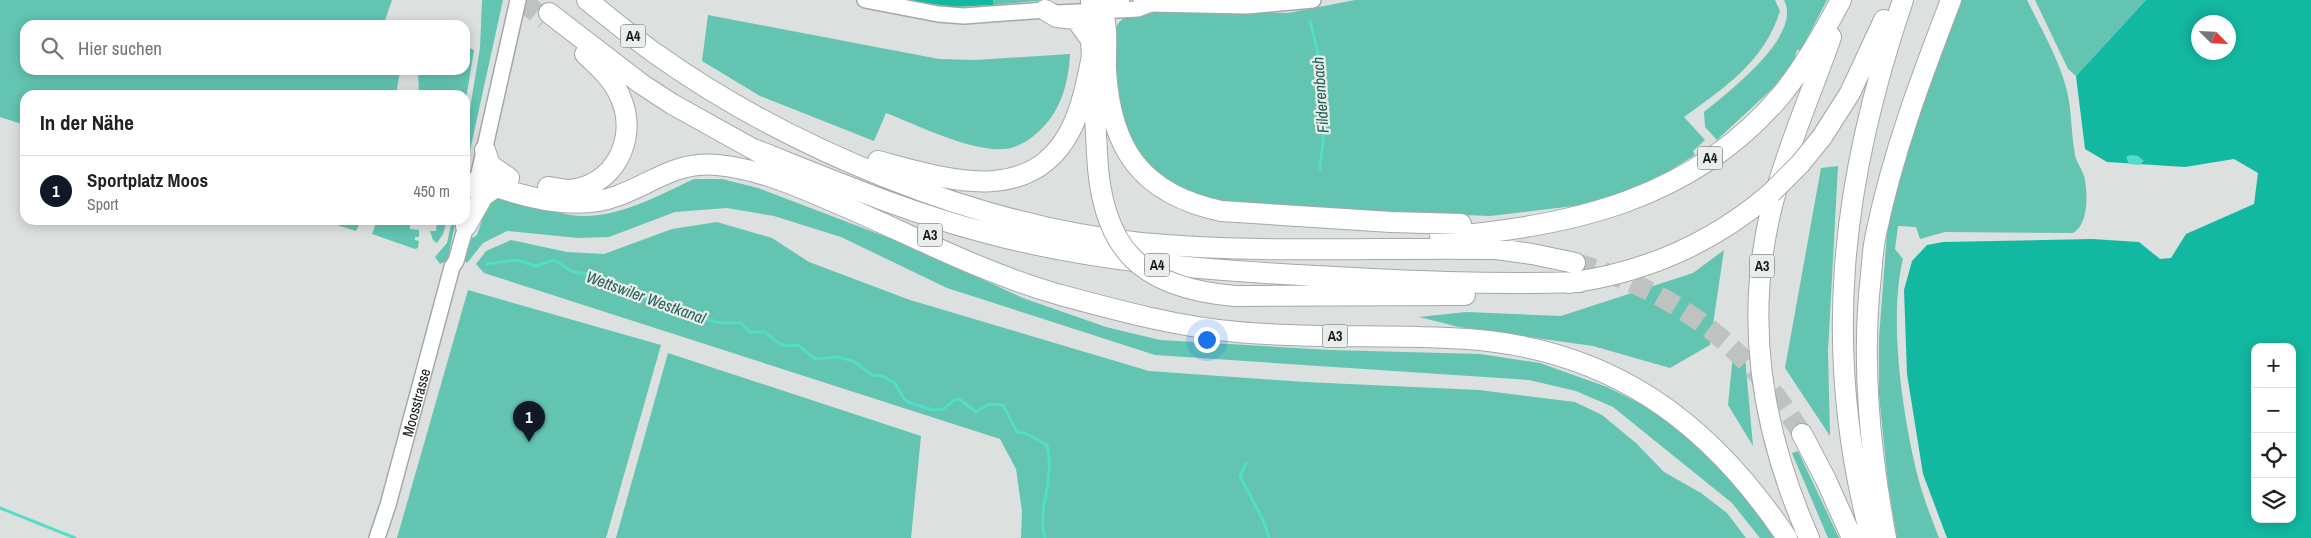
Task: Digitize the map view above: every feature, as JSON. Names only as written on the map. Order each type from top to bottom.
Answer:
[{"type":"highway","name":"A4","points":[[587,0],[656,54],[718,94],[774,126],[846,160],[932,194],[998,215],[1047,228],[1139,242],[1211,248],[1496,249],[1532,254],[1578,272]]},
{"type":"highway","name":"A4","points":[[1276,249],[1480,234],[1524,228],[1615,207],[1662,188],[1696,168],[1737,138],[1783,93],[1810,56],[1843,0]]},
{"type":"highway","name":"A3","points":[[1809,538],[1784,476],[1771,432],[1763,390],[1758,335],[1759,286],[1766,236],[1774,200],[1791,146],[1843,0]]},
{"type":"highway","name":"A4","points":[[483,181],[560,189],[579,188],[595,182],[607,174],[620,158],[625,144],[627,119],[616,88],[605,73],[547,17],[672,104],[751,148],[918,212],[1003,237],[1078,253],[1154,264],[1271,274],[1472,283],[1645,266],[1680,252],[1725,228],[1772,193],[1800,164],[1822,137],[1850,93],[1892,0]]},
{"type":"highway","points":[[1871,538],[1857,479],[1842,372],[1843,276],[1850,208],[1863,140],[1880,72],[1903,0]]},
{"type":"highway","points":[[1886,538],[1876,480],[1869,420],[1867,332],[1875,235],[1896,150],[1951,0]]},
{"type":"highway","points":[[1046,10],[1057,16],[1076,19],[1110,14]]},
{"type":"highway","points":[[774,126],[869,159],[921,172],[977,182],[1012,179],[1032,172],[1045,163],[1064,142],[1080,106],[1110,14]]},
{"type":"highway","points":[[1110,14],[1097,154],[1100,189],[1105,214],[1113,232],[1132,257],[1153,274],[1173,284],[1196,291],[1234,296],[1452,295],[1509,292],[1578,272]]},
{"type":"highway","points":[[1110,14],[1109,106],[1118,137],[1133,161],[1152,181],[1164,190],[1194,204],[1236,212],[1424,224],[1508,222],[1580,216]]},
{"type":"highway","name":"A3","points":[[751,148],[805,178],[931,235],[1033,279],[1115,308],[1180,324],[1237,332],[1442,338],[1492,342],[1549,353],[1583,364],[1643,392],[1687,422],[1715,447],[1745,480],[1787,538]]},
{"type":"highway","points":[[470,214],[483,196],[483,181],[490,165],[484,150]]},
{"type":"highway","points":[[483,181],[551,200],[582,204],[613,198],[660,175],[678,169],[698,165],[733,167],[756,173],[823,197],[952,254],[1034,287],[1115,308]]},
{"type":"highway","points":[[1802,434],[1826,480],[1852,538]]},
{"type":"main road","points":[[483,181],[508,0]]},
{"type":"main road","points":[[483,181],[484,150],[518,0]]},
{"type":"main road","points":[[865,0],[938,14],[964,16],[1046,10],[1057,13],[1110,14],[1314,0]]},
{"type":"main road","name":"Moosstrasse","points":[[377,538],[452,267],[456,261],[463,225]]},
{"type":"shaded area","points":[[0,0],[392,0],[385,20],[20,20],[20,75],[399,75],[397,90],[20,90],[20,123],[0,117]]},
{"type":"shaded area","points":[[482,0],[503,0],[470,150],[470,109],[480,48]]},
{"type":"shaded area","points":[[905,0],[993,0],[993,5],[954,7]]},
{"type":"shaded area","points":[[993,0],[1047,0],[993,5]]},
{"type":"shaded area","points":[[1355,0],[1775,0],[1780,11],[1764,45],[1753,59],[1728,84],[1684,117],[1705,140],[1693,151],[1695,155],[1659,177],[1615,196],[1574,206],[1490,216],[1240,206],[1197,199],[1142,163],[1116,107],[1114,30],[1122,20],[1130,15],[1152,14],[1155,11],[1288,13]]},
{"type":"shaded area","points":[[1784,0],[1827,0],[1801,50],[1797,50],[1794,61],[1773,88],[1717,140],[1705,127],[1704,112],[1745,77],[1773,46],[1783,30],[1787,14]]},
{"type":"shaded area","points":[[1961,0],[2027,0],[2055,56],[2064,79],[2070,107],[2075,155],[2085,182],[2086,207],[2082,223],[2073,233],[1945,232],[1920,239],[1916,227],[1898,226],[1895,249],[1903,259],[1897,310],[1899,370],[1913,456],[1919,481],[1939,538],[1897,538],[1888,484],[1879,395],[1879,338],[1888,220],[1922,94]]},
{"type":"shaded area","points":[[2035,0],[2146,0],[2076,76],[2068,69]]},
{"type":"shaded area","points":[[2146,0],[2311,0],[2311,538],[1947,538],[1923,474],[1907,374],[1904,290],[1912,261],[1927,245],[1943,242],[2092,239],[2139,242],[2160,259],[2171,258],[2186,234],[2254,204],[2258,173],[2234,159],[2185,167],[2107,162],[2085,149],[2076,76]]},
{"type":"shaded area","points":[[708,15],[939,59],[976,60],[1070,54],[1068,73],[1064,92],[1051,118],[1042,129],[1023,143],[1014,147],[1001,149],[985,148],[968,144],[950,139],[886,113],[874,141],[760,96],[702,61]]},
{"type":"shaded area","points":[[470,48],[474,50],[470,74]]},
{"type":"shaded area","points":[[418,75],[470,75],[467,90],[419,90]]},
{"type":"shaded area","points":[[2131,155],[2138,156],[2144,161],[2139,165],[2129,164],[2126,157]]},
{"type":"shaded area","points":[[1838,166],[1828,351],[1830,436],[1785,368],[1821,168]]},
{"type":"shaded area","points":[[694,179],[722,179],[758,188],[905,244],[1023,298],[1106,327],[1160,340],[1330,350],[1480,354],[1540,363],[1607,387],[1659,413],[1720,466],[1745,495],[1775,538],[1760,538],[1732,503],[1613,407],[1576,391],[1529,380],[1155,355],[947,288],[841,237],[774,216],[727,208],[675,212],[609,237],[578,238],[507,231],[483,243],[467,263],[464,260],[472,238],[477,235],[482,220],[478,215],[496,197],[525,201],[570,215],[586,216],[618,211],[634,206]]},
{"type":"shaded area","points":[[717,222],[772,238],[809,262],[910,300],[1149,371],[1305,382],[1479,390],[1575,402],[1602,415],[1636,443],[1664,472],[1701,493],[1727,513],[1746,538],[1021,538],[1022,511],[1016,469],[1000,439],[484,273],[476,264],[486,251],[511,240],[567,252],[604,254],[672,229]]},
{"type":"shaded area","points":[[337,225],[359,225],[356,231]]},
{"type":"shaded area","points":[[375,225],[410,225],[410,229],[419,230],[419,237],[415,237],[415,240],[419,241],[418,248],[415,249],[372,234]]},
{"type":"shaded area","points":[[437,225],[446,225],[443,234],[437,243],[433,240],[430,231],[436,231]]},
{"type":"shaded area","points":[[451,225],[455,225],[448,257],[446,261],[440,264],[435,257],[447,243]]},
{"type":"shaded area","points":[[1724,250],[1710,345],[1670,368],[1593,346],[1459,327],[1419,317],[1466,312],[1561,316],[1693,273]]},
{"type":"shaded area","points":[[468,290],[661,345],[606,538],[397,538]]},
{"type":"shaded area","points":[[1744,346],[1753,446],[1728,405],[1733,354]]},
{"type":"shaded area","points":[[668,353],[921,436],[911,538],[616,538]]},
{"type":"shaded area","points":[[1798,451],[1839,538],[1828,538],[1792,453]]},
{"type":"waterway","name":"Filderenbach","points":[[1310,21],[1321,66],[1325,122],[1320,169]]},
{"type":"waterway","name":"Wettswiler Westkanal","points":[[487,264],[516,260],[536,266],[554,260],[573,272],[595,275],[623,291],[665,300],[682,312],[721,323],[741,323],[750,332],[765,332],[780,344],[786,346],[798,345],[815,359],[838,357],[853,361],[872,375],[882,376],[895,383],[904,399],[908,402],[933,410],[943,409],[959,399],[976,412],[989,404],[1003,405],[1017,432],[1027,434],[1047,445],[1049,469],[1043,517],[1045,538]]},
{"type":"waterway","name":"Filderenbach","points":[[1246,463],[1240,476],[1264,522],[1269,538]]},
{"type":"waterway","points":[[0,508],[75,538]]},
{"type":"tunnel","points":[[521,0],[545,20]]},
{"type":"tunnel","points":[[1575,263],[1645,289],[1677,306],[1706,326],[1758,374],[1802,434]]},
{"type":"place","name":"Sportplatz Moos","points":[[529,442]]}]
